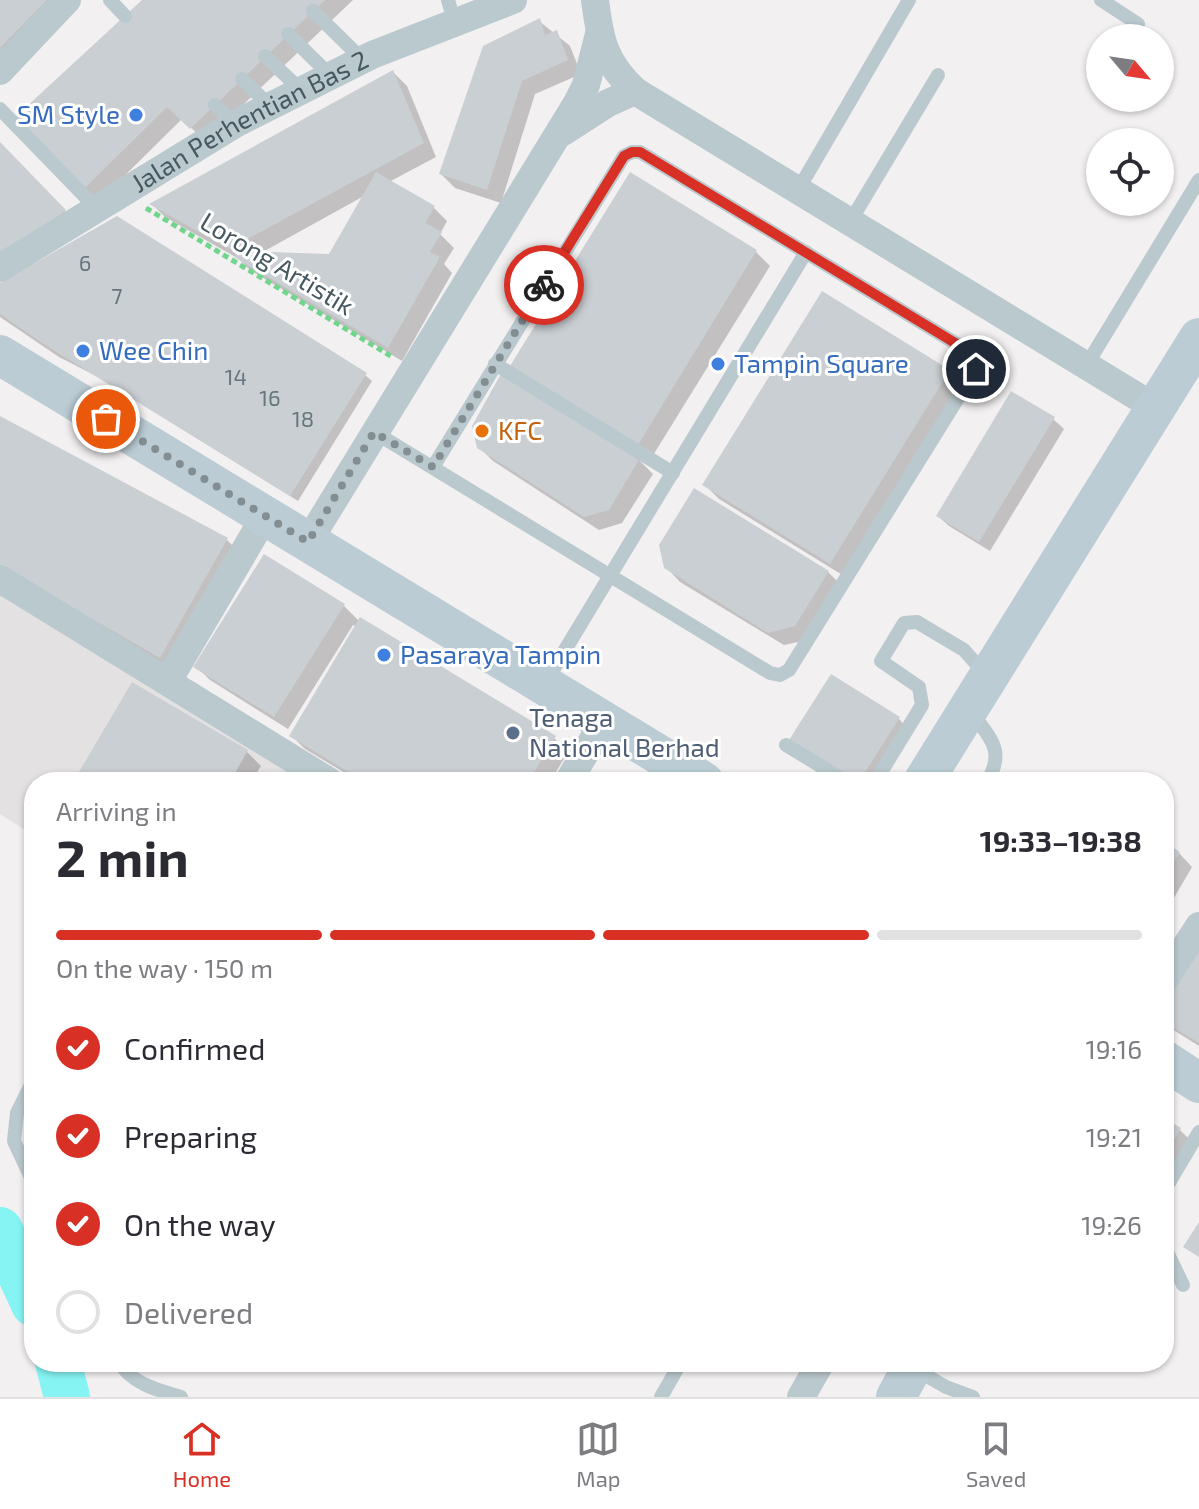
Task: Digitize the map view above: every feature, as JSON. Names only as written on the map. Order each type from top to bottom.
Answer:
[{"type":"street","points":[[0,71],[67,0]]},
{"type":"street","name":"Jalan Perhentian Bas 2","points":[[0,268],[235,124],[451,12],[513,0]]},
{"type":"street","points":[[595,0],[599,32],[607,58],[619,76],[635,91],[1156,408]]},
{"type":"street","points":[[308,542],[586,85],[599,32]]},
{"type":"street","points":[[553,139],[608,103],[635,91]]},
{"type":"street","points":[[0,355],[688,772]]},
{"type":"street","points":[[929,772],[1156,408],[1194,357]]},
{"type":"street","points":[[168,681],[265,516]]},
{"type":"street","points":[[0,579],[314,772]]},
{"type":"street","points":[[574,772],[604,721]]},
{"type":"street","points":[[1174,965],[1199,926]]},
{"type":"street","points":[[1174,1067],[1199,1083]]},
{"type":"street","points":[[801,1397],[815,1372]]},
{"type":"lane","points":[[110,0],[125,16]]},
{"type":"lane","points":[[798,190],[909,0]]},
{"type":"lane","points":[[1101,0],[1138,24]]},
{"type":"lane","points":[[313,11],[363,60]]},
{"type":"lane","points":[[288,34],[331,76]]},
{"type":"lane","points":[[265,56],[302,91]]},
{"type":"lane","points":[[850,222],[938,75]]},
{"type":"lane","points":[[242,79],[271,107]]},
{"type":"lane","points":[[215,105],[235,124]]},
{"type":"lane","points":[[0,109],[96,208]]},
{"type":"lane","points":[[374,432],[770,673],[780,675],[789,670],[976,369],[975,361],[970,352],[806,252],[640,152],[632,152],[624,156],[433,467]]},
{"type":"lane","points":[[1086,366],[1199,180]]},
{"type":"lane","points":[[544,685],[806,252]]},
{"type":"lane","points":[[495,364],[673,473]]},
{"type":"lane","points":[[881,772],[922,705],[919,687],[881,661],[904,623],[917,622],[964,650],[996,747],[996,766],[993,772]]},
{"type":"lane","points":[[786,745],[831,772]]},
{"type":"lane","points":[[24,1099],[17,1113],[14,1141],[24,1162]]},
{"type":"lane","points":[[1174,1174],[1199,1132]]},
{"type":"lane","points":[[1174,1267],[1183,1285]]},
{"type":"lane","points":[[127,1372],[144,1385],[181,1397]]},
{"type":"lane","points":[[661,1397],[675,1372]]},
{"type":"lane","points":[[906,1372],[973,1397]]},
{"type":"path","name":"Lorong Artistik","points":[[120,193],[412,369]]},
{"type":"shaded area","points":[[0,589],[291,772],[24,772],[24,830],[0,814]]},
{"type":"building","points":[[0,0],[47,0],[0,48]]},
{"type":"building","points":[[142,0],[325,0],[190,129],[167,107],[83,190],[13,119]]},
{"type":"building","points":[[540,18],[545,35],[557,30],[568,60],[522,81],[487,190],[439,174],[483,46]]},
{"type":"building","points":[[393,70],[424,143],[229,249],[149,204]]},
{"type":"building","points":[[0,142],[66,210],[12,256],[0,259]]},
{"type":"building","points":[[376,172],[435,206],[425,223],[442,232],[430,252],[440,257],[388,348],[234,257],[240,251],[329,254]]},
{"type":"building","points":[[630,172],[757,250],[638,445],[510,366]]},
{"type":"building","points":[[117,216],[367,373],[290,496],[0,314],[0,283]]},
{"type":"building","points":[[822,291],[950,370],[830,564],[702,485]]},
{"type":"building","points":[[502,372],[640,458],[609,510],[584,517],[477,448],[472,426]]},
{"type":"building","points":[[1011,391],[1055,417],[979,542],[936,516]]},
{"type":"building","points":[[0,416],[228,538],[160,658],[0,566]]},
{"type":"building","points":[[694,488],[829,571],[795,626],[768,633],[664,568],[659,545]]},
{"type":"building","points":[[264,554],[345,604],[274,717],[193,667]]},
{"type":"building","points":[[360,617],[556,736],[534,772],[348,772],[289,736]]},
{"type":"building","points":[[831,674],[900,717],[865,772],[842,772],[789,740]]},
{"type":"building","points":[[132,682],[248,750],[236,772],[79,772]]},
{"type":"building","points":[[1174,848],[1180,852],[1174,862]]},
{"type":"building","points":[[1199,938],[1199,1043],[1174,1028],[1174,981]]},
{"type":"building","points":[[1174,1124],[1181,1128],[1174,1140]]},
{"type":"building","points":[[1199,1222],[1199,1257],[1183,1247]]},
{"type":"waterway","points":[[0,1230],[24,1282]]},
{"type":"waterway","points":[[61,1372],[67,1397]]},
{"type":"way so far","points":[[106,419],[308,542],[374,432],[433,467],[544,285]]},
{"type":"place","name":"SM Style","points":[[136,115]]},
{"type":"place","name":"Wee Chin","points":[[83,351]]},
{"type":"place","name":"Tampin Square","points":[[718,364]]},
{"type":"place","name":"KFC","points":[[482,431]]},
{"type":"place","name":"Pasaraya Tampin","points":[[384,655]]},
{"type":"place","name":"Tenaga National Berhad","points":[[513,733]]},
{"type":"route","points":[[544,285],[624,156],[640,152],[970,352],[976,369]]}]
